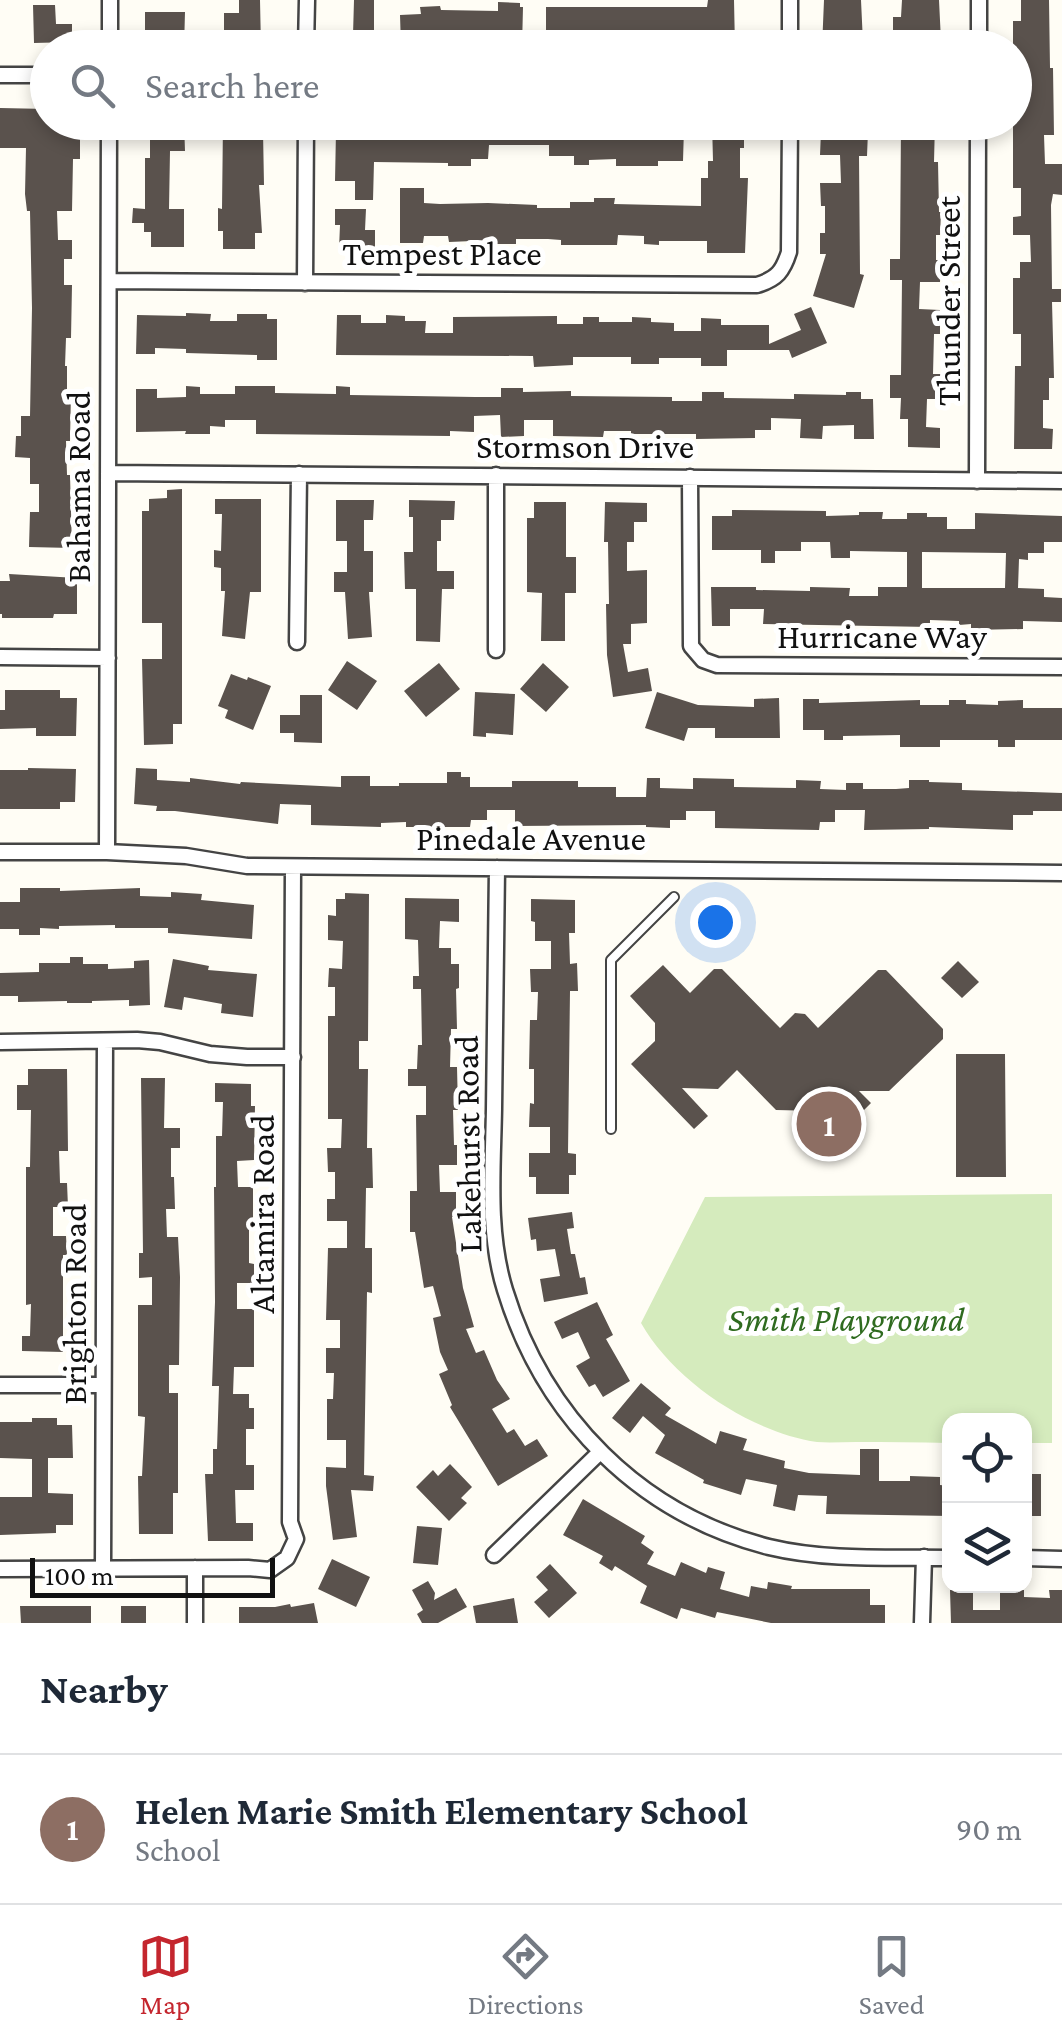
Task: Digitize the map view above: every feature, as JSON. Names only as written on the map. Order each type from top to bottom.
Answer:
[{"type":"street","points":[[110,0],[110,30]]},
{"type":"street","points":[[306,0],[306,30]]},
{"type":"street","points":[[790,0],[790,30]]},
{"type":"street","points":[[979,0],[979,30]]},
{"type":"street","points":[[0,75],[30,75]]},
{"type":"street","name":"Bahama Road","points":[[107,852],[109,140]]},
{"type":"street","points":[[305,282],[306,140]]},
{"type":"street","name":"Tempest Place","points":[[109,281],[758,285],[774,280],[790,252],[790,140]]},
{"type":"street","name":"Thunder Street","points":[[977,481],[978,140]]},
{"type":"street","name":"Stormson Drive","points":[[108,473],[1062,481]]},
{"type":"street","points":[[297,642],[300,474]]},
{"type":"street","points":[[496,476],[496,650]]},
{"type":"street","name":"Hurricane Way","points":[[690,476],[691,646],[702,660],[717,665],[1062,667]]},
{"type":"street","points":[[0,657],[108,658]]},
{"type":"street","name":"Pinedale Avenue","points":[[0,852],[186,856],[247,866],[292,867],[1062,873]]},
{"type":"street","name":"Altamira Road","points":[[195,1568],[270,1570],[287,1558],[296,1539],[290,1522],[292,867]]},
{"type":"street","name":"Lakehurst Road","points":[[497,868],[493,1211],[504,1288],[526,1345],[562,1407],[581,1434],[623,1474],[700,1523],[768,1546],[818,1556],[942,1558]]},
{"type":"street","name":"Brighton Road","points":[[103,1568],[105,1041]]},
{"type":"street","points":[[0,1042],[160,1042],[229,1055],[292,1057]]},
{"type":"street","points":[[0,1385],[103,1384]]},
{"type":"street","points":[[494,1556],[600,1452]]},
{"type":"street","points":[[922,1623],[924,1557]]},
{"type":"street","points":[[1032,1558],[1062,1559]]},
{"type":"street","points":[[0,1569],[195,1568],[195,1623]]},
{"type":"lane","points":[[612,1128],[611,960],[674,897]]},
{"type":"green space","name":"Smith Playground","points":[[1052,1194],[1052,1443],[1032,1443],[1032,1413],[942,1413],[942,1443],[822,1442],[766,1427],[716,1400],[673,1365],[641,1323],[705,1197]]},
{"type":"building","points":[[239,0],[260,0],[261,30],[224,30],[224,13],[239,13]]},
{"type":"building","points":[[354,0],[374,0],[374,30],[353,30]]},
{"type":"building","points":[[708,0],[734,0],[735,30],[546,30],[546,7],[707,7]]},
{"type":"building","points":[[824,0],[861,0],[862,30],[823,30]]},
{"type":"building","points":[[902,0],[939,0],[940,30],[893,30],[893,17],[901,17]]},
{"type":"building","points":[[1021,0],[1049,0],[1054,135],[1044,135],[1045,164],[1062,164],[1062,195],[1053,194],[1051,205],[1052,289],[1061,289],[1061,302],[1052,302],[1054,378],[1049,378],[1049,400],[1043,400],[1043,428],[1053,429],[1052,449],[1014,449],[1015,366],[1021,366],[1021,334],[1013,334],[1013,278],[1020,278],[1020,262],[1031,262],[1030,235],[1013,235],[1013,217],[1021,216],[1021,188],[1013,188],[1013,140],[1032,140],[1032,30],[1013,30],[1013,21],[1021,21]]},
{"type":"building","points":[[498,2],[520,3],[522,30],[400,30],[400,15],[421,14],[420,7],[498,11]]},
{"type":"building","points":[[33,5],[55,5],[56,24],[72,24],[72,30],[34,30]]},
{"type":"building","points":[[145,12],[185,12],[184,30],[145,30]]},
{"type":"building","points":[[0,108],[30,109],[30,140],[80,140],[80,159],[73,159],[72,211],[57,211],[58,240],[72,240],[72,259],[64,259],[64,285],[72,285],[71,338],[66,338],[65,366],[67,390],[71,390],[70,441],[66,441],[72,548],[29,547],[30,512],[39,512],[39,484],[30,484],[30,458],[15,457],[21,416],[30,416],[32,308],[26,148],[0,148]]},
{"type":"building","points":[[150,140],[185,140],[185,151],[170,151],[169,209],[184,209],[184,247],[151,247],[151,232],[144,232],[144,223],[132,223],[133,208],[145,209],[145,158],[150,158]]},
{"type":"building","points":[[223,140],[263,140],[264,185],[259,185],[262,233],[255,233],[255,249],[223,249],[223,231],[218,231],[218,208],[222,209]]},
{"type":"building","points":[[336,140],[684,140],[683,161],[658,161],[658,166],[616,166],[616,159],[574,165],[574,156],[549,156],[549,145],[489,145],[488,159],[471,159],[471,166],[374,162],[373,200],[355,200],[355,181],[335,181]]},
{"type":"building","points":[[712,140],[744,140],[744,148],[740,148],[740,178],[748,178],[745,253],[707,253],[707,241],[644,244],[644,236],[618,235],[617,245],[561,245],[561,240],[548,239],[516,239],[516,244],[496,244],[496,240],[449,242],[448,236],[424,236],[423,243],[400,243],[400,188],[424,188],[424,203],[440,204],[570,208],[570,202],[615,198],[614,204],[701,206],[701,178],[708,178],[708,161],[713,161]]},
{"type":"building","points":[[821,140],[868,140],[867,156],[859,156],[860,274],[864,275],[854,308],[813,296],[826,254],[820,254],[825,206],[821,206],[820,183],[841,183],[840,155],[820,155]]},
{"type":"building","points":[[901,140],[935,140],[941,212],[940,235],[936,235],[940,282],[920,282],[919,309],[940,310],[940,334],[934,334],[933,374],[941,374],[941,399],[927,399],[926,427],[940,428],[940,448],[908,447],[908,419],[900,419],[901,398],[890,398],[890,375],[901,375],[902,280],[890,280],[890,259],[900,259]]},
{"type":"building","points":[[335,209],[366,209],[365,230],[375,230],[375,250],[339,249],[340,225],[335,225]]},
{"type":"building","points":[[811,307],[827,343],[792,358],[789,350],[727,350],[727,366],[701,366],[701,358],[659,358],[659,364],[631,364],[631,357],[573,357],[573,365],[534,367],[533,356],[336,355],[337,315],[361,315],[361,323],[386,323],[386,315],[405,316],[405,321],[426,321],[425,333],[453,333],[453,317],[557,316],[557,324],[583,324],[583,317],[599,317],[599,322],[651,318],[651,322],[674,323],[674,331],[701,331],[701,318],[721,319],[721,325],[769,325],[769,344],[801,330],[794,314]]},
{"type":"building","points":[[211,314],[210,321],[237,321],[237,314],[267,314],[267,319],[277,319],[277,360],[257,360],[257,355],[186,353],[186,349],[155,348],[155,354],[136,354],[137,315]]},
{"type":"building","points":[[186,386],[200,387],[200,394],[235,394],[235,386],[275,386],[275,393],[336,394],[336,386],[350,387],[350,395],[475,397],[501,397],[501,388],[523,388],[523,392],[571,391],[571,396],[672,397],[672,401],[702,401],[702,392],[724,392],[724,398],[794,399],[794,394],[861,392],[861,399],[873,399],[874,439],[854,439],[854,425],[823,426],[822,439],[800,438],[801,419],[771,418],[771,430],[755,430],[755,438],[696,439],[696,434],[631,431],[604,431],[603,437],[553,436],[553,420],[524,420],[524,436],[501,437],[500,415],[474,416],[474,432],[450,431],[450,436],[256,434],[256,420],[225,420],[225,427],[210,426],[210,434],[136,432],[136,389],[157,389],[157,398],[186,397]]},
{"type":"building","points":[[182,489],[182,724],[173,724],[173,744],[144,745],[142,659],[162,659],[162,623],[142,623],[142,511],[149,511],[149,499],[167,498],[167,490]]},
{"type":"building","points":[[215,499],[261,499],[261,592],[250,592],[245,639],[222,636],[225,591],[221,591],[221,568],[214,567],[214,550],[221,551],[222,514],[215,514]]},
{"type":"building","points":[[336,500],[374,500],[373,520],[364,520],[364,551],[373,551],[373,592],[369,592],[372,637],[348,639],[345,592],[334,592],[334,572],[347,572],[347,541],[336,541]]},
{"type":"building","points":[[409,500],[455,501],[454,520],[441,520],[441,541],[437,541],[437,571],[454,571],[454,589],[442,589],[440,642],[416,641],[416,589],[405,589],[404,552],[413,552]]},
{"type":"building","points":[[534,502],[566,502],[566,557],[576,557],[576,593],[565,593],[565,641],[541,641],[542,593],[527,592],[527,518],[534,518]]},
{"type":"building","points":[[605,502],[647,503],[647,522],[634,522],[634,542],[627,542],[627,571],[647,570],[647,623],[631,624],[631,644],[623,644],[628,672],[648,668],[652,691],[613,697],[607,655]]},
{"type":"building","points":[[732,510],[826,511],[826,516],[883,512],[882,519],[907,519],[907,513],[927,513],[927,517],[947,517],[947,529],[975,529],[975,513],[1062,516],[1062,542],[1044,542],[1044,553],[1028,553],[1028,560],[1019,559],[1018,588],[1044,589],[1044,597],[1062,598],[1062,622],[1023,621],[1023,629],[971,630],[971,624],[959,625],[959,621],[930,620],[930,627],[763,624],[764,609],[730,609],[730,626],[712,626],[711,587],[810,591],[810,587],[850,588],[849,596],[878,596],[878,587],[907,587],[907,552],[850,551],[850,558],[831,558],[830,542],[801,542],[801,551],[775,551],[775,563],[761,563],[761,550],[712,550],[712,516],[732,516]],"holes":[[[922,552],[1006,553],[1005,588],[922,588]]]},
{"type":"building","points":[[9,574],[77,578],[77,614],[2,618],[0,581],[10,581]]},
{"type":"building","points":[[347,661],[377,681],[357,710],[328,690]]},
{"type":"building","points":[[439,663],[460,689],[426,717],[404,691]]},
{"type":"building","points":[[543,663],[569,687],[546,712],[520,689]]},
{"type":"building","points":[[231,674],[271,686],[253,730],[225,718],[228,710],[218,706]]},
{"type":"building","points":[[5,690],[60,690],[60,698],[77,698],[76,736],[36,736],[36,728],[0,729]]},
{"type":"building","points":[[475,692],[515,694],[513,735],[473,736]]},
{"type":"building","points":[[657,692],[698,705],[754,707],[754,699],[779,698],[780,738],[715,738],[715,728],[688,728],[684,741],[645,728]]},
{"type":"building","points":[[300,695],[322,695],[322,743],[294,742],[294,733],[280,733],[280,715],[300,715]]},
{"type":"building","points":[[803,699],[819,699],[819,703],[920,700],[920,705],[949,705],[949,700],[966,700],[966,704],[998,705],[998,701],[1023,700],[1023,708],[1062,708],[1062,740],[1015,740],[1015,747],[998,747],[998,740],[940,740],[940,747],[900,747],[900,735],[824,740],[824,730],[803,730]]},
{"type":"building","points":[[136,768],[157,769],[157,780],[190,782],[190,778],[240,784],[341,787],[341,776],[370,776],[370,786],[399,786],[447,783],[447,772],[461,772],[461,777],[470,777],[470,787],[512,787],[512,781],[578,781],[578,787],[616,787],[616,797],[646,797],[647,778],[660,778],[660,788],[693,789],[693,778],[734,779],[734,787],[796,788],[796,780],[821,781],[820,789],[846,790],[846,783],[863,783],[863,789],[896,789],[909,788],[909,780],[929,780],[962,783],[962,790],[1062,793],[1062,811],[1013,815],[1013,830],[864,830],[865,810],[835,810],[835,822],[820,822],[819,830],[715,828],[715,811],[686,811],[686,820],[670,820],[670,828],[515,826],[515,810],[487,810],[487,820],[471,820],[470,827],[406,827],[406,822],[381,823],[381,827],[311,825],[311,805],[280,804],[278,824],[156,811],[157,806],[134,804]]},
{"type":"building","points":[[76,769],[75,802],[60,802],[60,809],[0,809],[0,770]]},
{"type":"building","points":[[20,888],[140,888],[140,896],[202,894],[201,900],[254,905],[252,939],[115,925],[59,926],[40,928],[40,935],[19,935],[19,929],[0,929],[0,902],[20,902]]},
{"type":"building","points":[[345,893],[369,894],[368,1041],[359,1041],[359,1069],[368,1069],[367,1148],[372,1148],[373,1188],[366,1188],[365,1248],[372,1248],[372,1293],[367,1292],[364,1475],[374,1476],[373,1491],[351,1490],[357,1537],[333,1540],[326,1467],[346,1468],[346,1440],[327,1440],[327,1399],[333,1399],[334,1373],[326,1373],[326,1348],[340,1348],[340,1320],[326,1320],[328,1248],[347,1248],[347,1221],[327,1221],[327,1199],[335,1199],[335,1172],[328,1172],[327,1148],[341,1148],[342,1119],[328,1119],[328,1016],[335,1016],[335,987],[328,987],[329,968],[342,969],[343,941],[328,940],[328,915],[336,916],[336,899],[345,899]]},
{"type":"building","points":[[405,898],[459,899],[459,922],[440,921],[439,948],[451,948],[451,964],[459,964],[459,988],[457,1029],[451,1029],[450,1067],[457,1067],[458,1110],[453,1110],[457,1165],[439,1165],[440,1192],[456,1192],[456,1217],[452,1217],[463,1288],[474,1327],[466,1329],[476,1353],[484,1350],[510,1399],[492,1409],[507,1433],[514,1429],[525,1446],[537,1439],[548,1456],[498,1486],[450,1407],[439,1374],[448,1370],[433,1318],[441,1316],[433,1286],[424,1288],[415,1232],[410,1232],[410,1191],[417,1191],[416,1115],[426,1115],[426,1086],[408,1086],[408,1069],[417,1069],[418,1045],[422,1045],[421,989],[413,989],[413,976],[419,976],[418,940],[405,939]]},
{"type":"building","points":[[531,899],[575,900],[575,933],[569,933],[570,964],[577,963],[578,991],[570,991],[568,1153],[576,1154],[576,1175],[569,1175],[569,1194],[536,1194],[536,1177],[529,1177],[529,1153],[550,1153],[550,1127],[529,1127],[530,1103],[534,1104],[534,1069],[529,1069],[530,1020],[537,1020],[538,992],[531,992],[530,969],[551,969],[551,941],[535,941]]},
{"type":"building","points":[[70,957],[83,957],[83,964],[108,964],[108,969],[134,968],[134,961],[149,960],[150,1005],[129,1006],[129,1000],[18,1002],[18,996],[0,996],[0,973],[39,972],[39,963],[70,963]]},
{"type":"building","points":[[173,959],[209,966],[208,970],[257,974],[253,1017],[221,1013],[222,1004],[184,997],[182,1010],[164,1007]]},
{"type":"building","points":[[958,961],[979,982],[962,998],[941,978]]},
{"type":"building","points":[[663,965],[690,993],[714,969],[722,969],[780,1028],[795,1013],[805,1014],[818,1028],[878,970],[886,970],[943,1029],[943,1039],[889,1091],[859,1091],[871,1103],[861,1113],[840,1091],[819,1111],[776,1110],[737,1070],[718,1089],[682,1088],[708,1116],[694,1129],[631,1064],[655,1041],[655,1023],[630,996]]},
{"type":"building","points":[[956,1054],[1005,1054],[1006,1177],[956,1177]]},
{"type":"building","points":[[28,1069],[67,1069],[68,1151],[59,1151],[60,1183],[67,1183],[68,1207],[53,1207],[53,1236],[66,1236],[63,1352],[22,1351],[22,1336],[30,1336],[31,1304],[26,1305],[26,1167],[30,1167],[31,1110],[17,1110],[17,1085],[28,1085]]},
{"type":"building","points":[[141,1078],[165,1078],[164,1128],[180,1128],[180,1148],[171,1148],[175,1209],[166,1209],[167,1237],[178,1237],[180,1277],[179,1365],[169,1365],[169,1393],[178,1393],[178,1493],[173,1493],[173,1534],[139,1534],[138,1476],[142,1476],[145,1417],[138,1416],[138,1305],[152,1305],[152,1277],[139,1278],[139,1253],[143,1253]]},
{"type":"building","points":[[215,1083],[251,1084],[251,1106],[255,1106],[254,1160],[237,1161],[238,1187],[253,1187],[249,1263],[254,1264],[254,1283],[237,1283],[237,1309],[254,1309],[254,1367],[234,1367],[233,1394],[249,1394],[249,1408],[254,1408],[254,1429],[246,1429],[246,1465],[254,1465],[254,1490],[235,1490],[236,1523],[253,1523],[253,1541],[208,1541],[205,1474],[213,1474],[213,1449],[217,1449],[219,1386],[212,1386],[214,1187],[216,1136],[222,1136],[223,1102],[215,1102]]},
{"type":"building","points":[[572,1212],[574,1228],[567,1229],[571,1254],[575,1254],[580,1278],[585,1277],[588,1294],[544,1302],[540,1279],[560,1276],[555,1249],[537,1251],[528,1218]]},
{"type":"building","points":[[597,1302],[613,1335],[606,1339],[630,1381],[603,1397],[595,1384],[589,1387],[576,1366],[590,1358],[578,1332],[562,1339],[554,1322]]},
{"type":"building","points":[[641,1383],[671,1408],[665,1415],[716,1444],[720,1431],[747,1439],[743,1450],[785,1461],[784,1468],[860,1475],[860,1449],[879,1449],[879,1481],[940,1477],[942,1516],[826,1514],[827,1496],[798,1495],[795,1511],[773,1506],[777,1485],[746,1479],[741,1495],[703,1483],[704,1480],[655,1453],[665,1435],[643,1416],[630,1433],[612,1418]]},
{"type":"building","points":[[32,1418],[57,1418],[57,1425],[72,1425],[73,1458],[48,1458],[48,1493],[73,1494],[73,1525],[56,1525],[56,1533],[0,1535],[0,1497],[32,1497],[32,1459],[0,1458],[0,1422],[32,1422]]},
{"type":"building","points":[[450,1464],[472,1487],[461,1498],[467,1503],[449,1521],[416,1487],[433,1470],[438,1476]]},
{"type":"building","points":[[1032,1474],[1041,1474],[1041,1516],[1032,1516]]},
{"type":"building","points":[[583,1499],[645,1536],[641,1543],[654,1552],[647,1564],[675,1576],[681,1562],[706,1573],[708,1567],[725,1572],[720,1589],[749,1597],[751,1586],[767,1589],[768,1582],[792,1586],[791,1589],[870,1589],[870,1605],[885,1605],[885,1623],[771,1623],[717,1612],[715,1618],[681,1608],[677,1619],[640,1603],[647,1586],[615,1566],[612,1571],[599,1563],[603,1556],[563,1535]]},
{"type":"building","points":[[417,1526],[442,1528],[438,1565],[413,1563]]},
{"type":"building","points":[[332,1559],[370,1577],[356,1607],[318,1589]]},
{"type":"building","points":[[550,1564],[577,1593],[549,1618],[534,1602],[548,1590],[536,1577]]},
{"type":"building","points":[[428,1581],[435,1593],[434,1600],[456,1588],[467,1607],[438,1623],[422,1623],[417,1614],[423,1610],[412,1590]]},
{"type":"building","points":[[1049,1590],[1062,1590],[1062,1623],[951,1623],[950,1593],[973,1593],[973,1610],[1000,1610],[1000,1593],[1050,1598]]},
{"type":"building","points":[[514,1598],[518,1623],[476,1623],[473,1606]]},
{"type":"building","points":[[314,1603],[318,1623],[239,1623],[239,1607]]},
{"type":"building","points":[[20,1606],[91,1606],[91,1623],[21,1623]]},
{"type":"building","points":[[121,1606],[146,1606],[146,1623],[121,1623]]},
{"type":"place","name":"Helen Marie Smith Elementary School","points":[[829,1124]]}]
